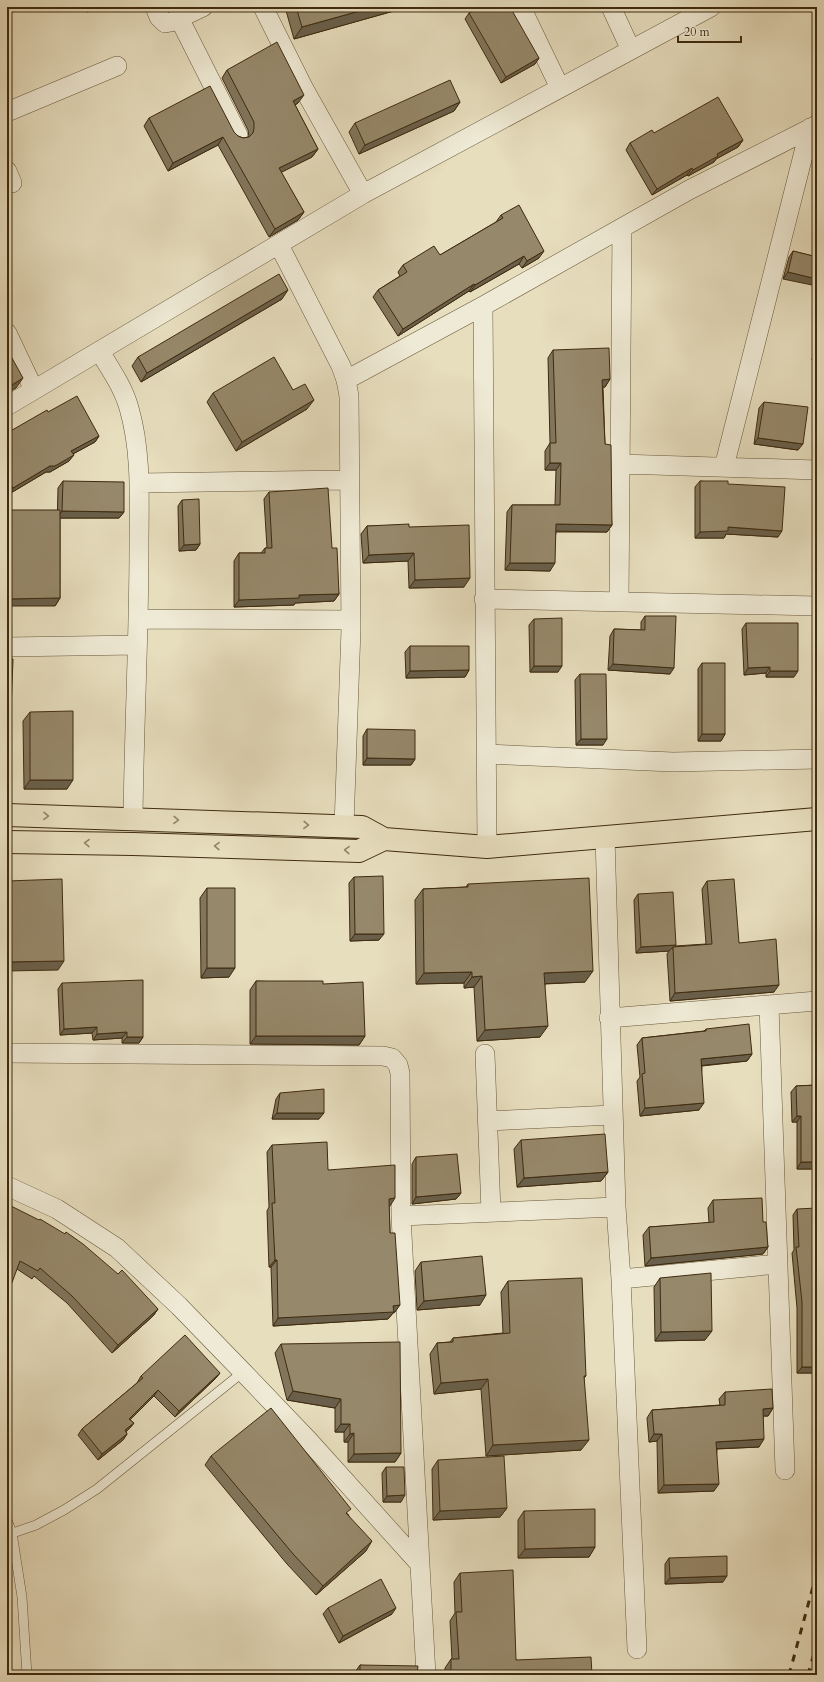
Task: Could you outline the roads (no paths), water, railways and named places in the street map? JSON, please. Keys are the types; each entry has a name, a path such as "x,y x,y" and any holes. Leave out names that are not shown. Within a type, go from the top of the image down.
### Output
{"main road":[{"path":"7,815 362,827 384,840 487,848 817,819"},
{"path":"7,842 133,844 359,851 384,840"}],"street":[{"path":"155,7 159,17 165,22 171,22 203,7"},
{"path":"263,7 304,89 363,194"},
{"path":"521,7 560,88"},
{"path":"611,7 631,50"},
{"path":"7,406 363,194 711,7"},
{"path":"179,18 238,135"},
{"path":"7,112 117,66"},
{"path":"346,380 483,306 689,190 813,126"},
{"path":"724,467 813,126"},
{"path":"620,602 622,228"},
{"path":"279,244 341,366 346,380 349,396 350,620 344,826"},
{"path":"483,306 487,848"},
{"path":"7,333 34,390"},
{"path":"100,352 120,385 129,407 137,442 139,484 138,619 133,819"},
{"path":"620,464 817,470"},
{"path":"139,484 349,480"},
{"path":"484,599 817,606"},
{"path":"138,619 350,620"},
{"path":"7,647 137,644"},
{"path":"486,754 673,762 817,759"},
{"path":"605,837 612,1115 621,1279 637,1649"},
{"path":"609,1018 817,1001"},
{"path":"769,1005 785,1470"},
{"path":"7,1052 383,1056 392,1058 398,1065 400,1072 401,1216 426,1675"},
{"path":"486,1054 491,1212"},
{"path":"487,1121 612,1115"},
{"path":"7,1186 57,1209 117,1248 179,1306 243,1372 309,1441 419,1563"},
{"path":"401,1216 616,1207"},
{"path":"621,1279 778,1264"}],"lane":[{"path":"10,1534 36,1525 64,1510 97,1489 243,1372"},
{"path":"7,1520 22,1597 27,1675"}],"railway":[{"path":"789,1675 817,1572"},
{"path":"808,1675 817,1643"}]}
